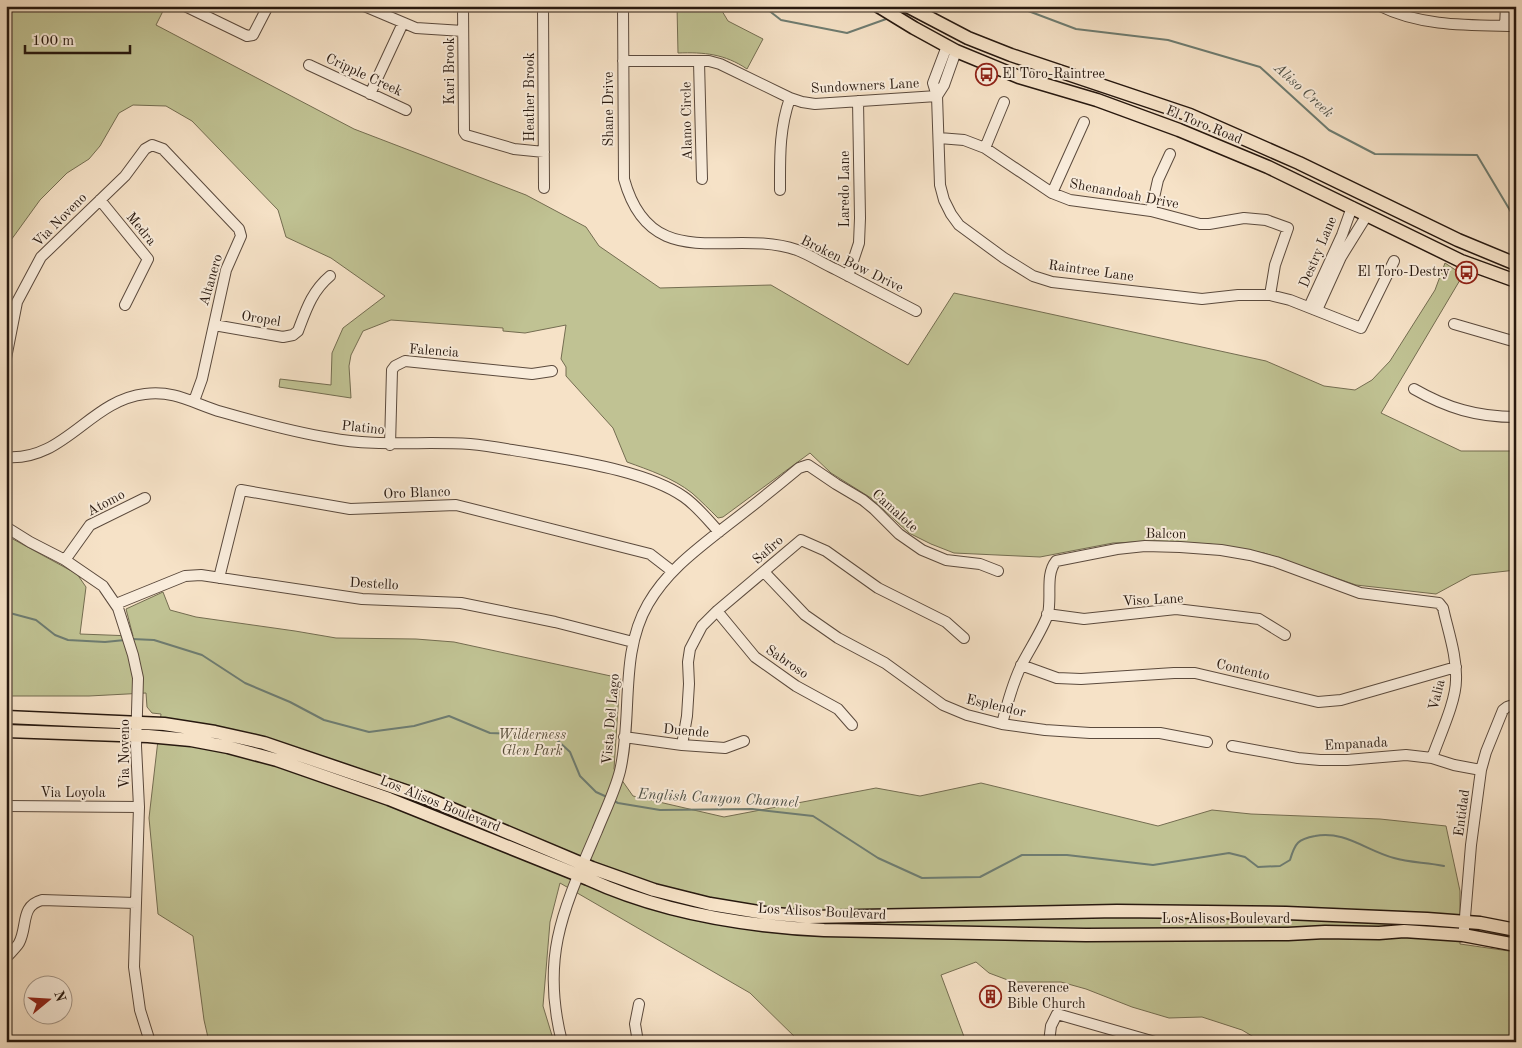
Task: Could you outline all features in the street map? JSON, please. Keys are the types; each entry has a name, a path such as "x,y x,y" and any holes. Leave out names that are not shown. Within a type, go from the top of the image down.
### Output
{"main road":[{"name":"El Toro Road","path":"907,6 968,38 1010,55 1190,115 1290,159 1458,240 1516,264"},
{"name":"El Toro Road","path":"879,7 952,49 1019,77 1097,100 1179,130 1268,167 1461,261 1516,281"},
{"name":"Los Alisos Boulevard","path":"6,717 137,729"},
{"name":"Los Alisos Boulevard","path":"6,731 137,729 164,724 198,728 264,743 426,798 580,869 615,891 670,908 721,920 796,928 1086,935 1378,933 1464,928 1480,923 1516,930"},
{"name":"Los Alisos Boulevard","path":"580,869 710,904 809,917 1116,911 1286,912 1464,928 1516,945"}],"street":[{"path":"185,6 241,34 253,36 268,6"},
{"path":"364,6 416,28 463,31"},
{"name":"Kari Brook","path":"463,6 463,128 466,135 514,149 544,152"},
{"name":"Heather Brook","path":"544,6 544,188"},
{"name":"Shane Drive","path":"623,6 624,173 628,192 637,210"},
{"path":"1380,6 1405,16 1438,23 1510,26 1506,6"},
{"path":"370,94 403,23"},
{"name":"Raintree Lane","path":"952,49 942,74 944,85 937,96 940,185 944,200 959,225 1004,258 1033,276 1052,282 1202,299 1270,295 1313,308 1362,328 1394,261"},
{"name":"Sundowners Lane","path":"623,61 710,61 790,98 815,104 937,96"},
{"name":"Alamo Circle","path":"699,62 702,179"},
{"name":"Cripple Creek","path":"309,65 406,110"},
{"path":"780,190 780,136 783,117 790,98"},
{"name":"Laredo Lane","path":"848,276 859,243 858,101"},
{"path":"986,148 1004,102"},
{"path":"1052,193 1084,122"},
{"name":"Shenandoah Drive","path":"939,138 964,140 986,148 1052,193 1070,200 1151,211 1200,224 1244,218 1266,220 1288,228 1275,265 1270,295"},
{"name":"Via Noveno","path":"6,358 17,302 41,257 125,176 145,149 152,145"},
{"name":"Altanero","path":"152,145 163,149 238,229 241,236 226,270 202,379 194,401"},
{"path":"1151,211 1158,180 1170,154"},
{"name":"Medra","path":"100,200 148,259 125,305"},
{"name":"Destry Lane","path":"1313,308 1343,245 1352,207"},
{"name":"Broken Bow Drive","path":"637,210 648,224 660,233 674,239 697,244 762,243 798,251 916,311"},
{"name":"Destry Lane","path":"1343,245 1367,215"},
{"name":"Oropel","path":"214,325 283,337 293,335 298,331 312,294 330,276"},
{"path":"1454,324 1516,342"},
{"name":"Falencia","path":"390,445 392,370 400,363 406,361 532,374 552,371"},
{"path":"1414,388 1437,402 1469,412 1501,417 1516,417"},
{"name":"Platino","path":"6,457 20,458 37,454 66,439 103,409 130,397 163,393 180,396 219,411 257,422 330,439 390,445 476,445 560,458 635,475 660,484 684,497 719,532"},
{"name":"Vista Del Lago","path":"562,1042 557,1020 553,984 555,950 561,922 580,869 614,790 620,771 633,642 639,622 648,604 672,571 799,468 808,465"},
{"name":"Camalote","path":"808,465 863,500 899,534 922,550 946,560 980,564 998,571"},
{"name":"Oro Blanco","path":"219,578 242,490 350,509 456,505 650,554 672,571"},
{"name":"Atomo","path":"65,560 90,526 145,498"},
{"name":"Via Noveno","path":"6,527 65,560 103,586 116,604 133,655 138,678 139,807 134,968 140,1010 150,1042"},
{"name":"Safiro","path":"682,745 687,716 690,649 702,626 801,540 826,551 884,592 946,622 964,638"},
{"name":"Balcon","path":"1002,724 1009,694 1021,665 1048,614 1050,569 1056,561 1117,549 1145,546 1180,547 1250,555 1276,562 1360,593 1439,603 1443,608"},
{"name":"Esplendor","path":"764,572 805,614 838,638 885,663 943,704 967,715 1002,724 1064,732 1160,733 1207,742"},
{"name":"Destello","path":"116,604 185,576 201,575 362,599 461,602 555,622 633,642"},
{"name":"Valia","path":"1432,758 1456,683 1456,667 1443,608"},
{"name":"Viso Lane","path":"1048,614 1084,619 1176,609 1259,619 1285,635"},
{"name":"Sabroso","path":"717,612 755,657 796,686 838,709 852,725"},
{"name":"Contento","path":"1021,665 1057,678 1195,673 1318,702 1341,700 1456,667"},
{"name":"Entidad","path":"1464,928 1471,845 1481,770 1486,752 1503,710 1514,704"},
{"name":"Duende","path":"624,737 682,745 725,748 744,741"},
{"name":"Empanada","path":"1232,746 1320,760 1347,760 1406,755 1432,758 1454,765 1481,770"},
{"name":"Via Loyola","path":"6,806 139,807"},
{"path":"6,958 20,942 29,908 35,902 42,900 135,903"},
{"path":"638,1042 635,1024 639,1004"},
{"path":"1049,1042 1051,1026 1058,1014 1155,1042"}],"green space":[{"path":"6,6 170,6 165,7 156,25 354,129 526,195 586,227 599,246 660,288 771,285 908,365 954,293 1266,361 1324,386 1355,390 1372,380 1390,361 1435,290 1445,263 1463,275 1381,413 1461,451 1516,451 1516,570 1471,575 1436,594 1356,585 1264,553 1210,544 1157,541 1113,543 1040,557 954,553 909,533 871,498 831,473 810,453 723,517 718,518 695,496 677,483 627,462 613,428 566,376 566,367 561,359 566,325 525,333 503,331 503,328 391,320 363,331 351,355 349,366 351,398 279,387 280,379 331,385 332,353 343,328 385,296 331,258 286,237 278,210 192,121 166,106 133,105 119,113 100,146 89,159 67,173 40,200 6,247"},
{"path":"677,6 719,6 728,21 763,39 747,69 731,60 714,55 678,53"},
{"name":"Wilderness Glen Park","path":"6,533 11,538 77,574 86,587 80,634 133,636 126,609 163,592 170,610 196,617 336,638 416,639 454,642 620,678 614,769 633,796 724,817 876,788 920,796 981,783 1158,826 1212,810 1251,814 1380,819 1446,826 1460,891 1460,944 1516,952 1516,1042 1269,1042 1257,1039 1242,1030 1202,1017 1169,1018 1061,982 1013,982 989,973 976,962 941,975 966,1042 800,1042 750,993 560,883 550,922 543,1006 554,1042 209,1042 204,1020 193,936 158,914 149,818 161,714 152,713 147,707 146,693 89,696 6,696"}],"waterway":[{"name":"Aliso Creek","path":"763,6 781,20 847,33 889,18"},
{"name":"Aliso Creek","path":"1015,6 1076,29 1168,40 1260,67 1329,130 1375,154 1477,155 1511,212 1516,214"},
{"name":"English Canyon Channel","path":"6,612 36,620 55,635 68,640 105,642 125,640"},
{"name":"English Canyon Channel","path":"132,639 154,640 202,655 245,683 290,702 324,720 369,732 414,726 449,716 490,733 542,735 556,739 570,752 580,776 596,792 607,797"},
{"name":"English Canyon Channel","path":"614,801 660,810 752,809 813,816 878,858 922,878 980,877 1022,855 1067,855 1153,865 1229,853 1245,857 1258,867 1280,866 1290,860 1301,840 1326,835 1346,838 1400,860 1444,866"}],"place":[{"name":"El Toro-Raintree","path":"986,74"},
{"name":"El Toro-Destry","path":"1466,272"},
{"name":"Reverence Bible Church","path":"991,996"}]}
